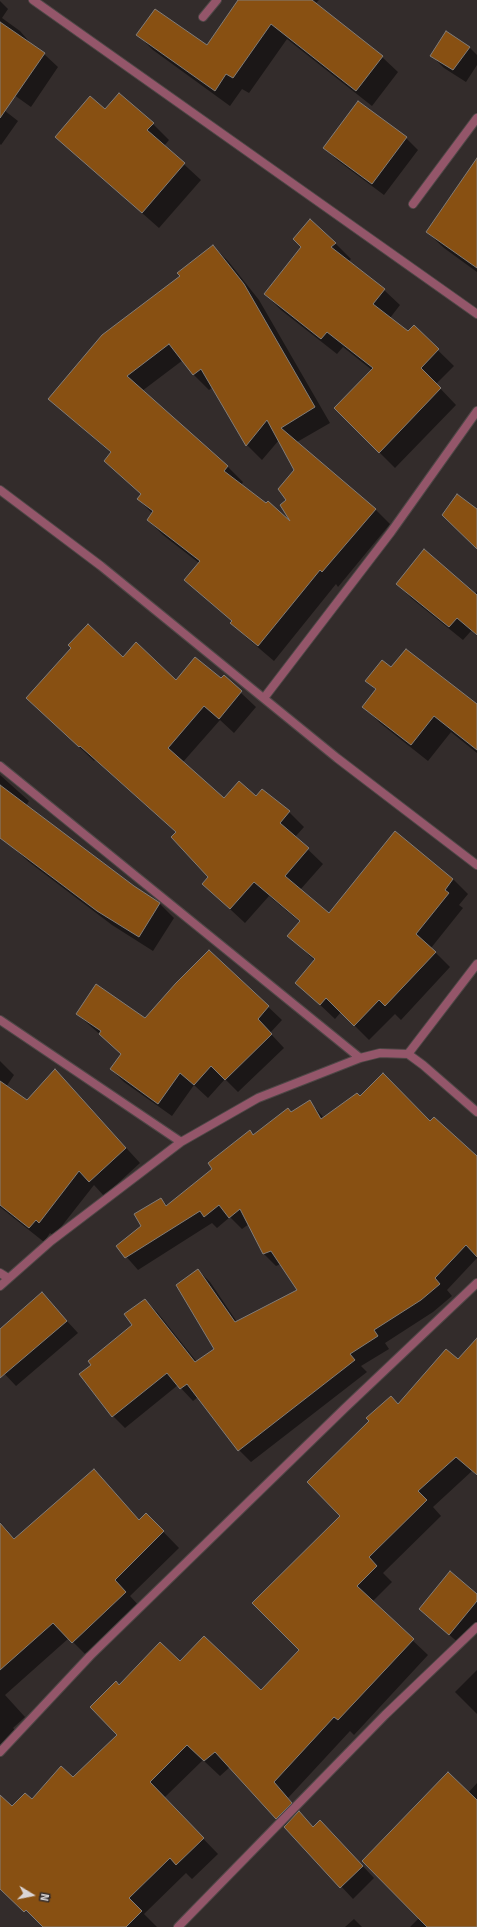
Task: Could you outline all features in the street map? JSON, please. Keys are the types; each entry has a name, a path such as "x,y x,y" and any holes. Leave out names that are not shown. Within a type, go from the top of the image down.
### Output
{"street":[{"path":"33,0 477,314"},
{"path":"203,17 217,0"},
{"path":"413,204 477,118"},
{"path":"264,698 391,532 477,411"},
{"path":"0,490 101,566 337,758 477,866"},
{"path":"0,766 360,1058"},
{"path":"408,1054 477,964"},
{"path":"0,1020 181,1142"},
{"path":"0,1286 51,1241 181,1142 258,1098 360,1058 380,1052 408,1054 423,1065 477,1112"},
{"path":"0,1273 8,1278"},
{"path":"0,1752 90,1656 345,1408 477,1283"},
{"path":"178,1927 385,1715 477,1627"}],"building":[{"path":"238,0 312,0 383,56 356,91 271,24 233,78 226,74 215,91 136,35 155,9 207,45"},
{"path":"0,22 45,53 0,118"},
{"path":"446,31 470,47 453,70 430,56"},
{"path":"119,93 154,123 147,130 185,163 142,213 55,137 90,96 105,109"},
{"path":"358,101 407,137 372,184 323,148"},
{"path":"477,158 477,268 426,232"},
{"path":"310,219 336,243 331,247 385,289 373,304 408,331 414,325 439,349 421,368 441,388 379,453 334,408 373,368 327,332 321,339 264,294 301,247 293,239"},
{"path":"213,245 244,284 315,407 281,428 376,509 322,572 320,570 258,646 230,623 232,621 184,580 200,561 147,520 153,511 137,499 141,494 104,461 111,452 48,399 102,335 180,276 177,273","holes":["169,344 193,375 201,369 246,446 267,420 294,470 278,489 286,500 280,505 290,521 268,501 266,503 224,471 228,466 127,376"]},
{"path":"457,494 477,509 477,549 442,515"},
{"path":"424,549 477,595 477,635 457,618 449,627 396,584"},
{"path":"88,624 123,657 136,642 176,680 195,657 221,678 224,675 242,691 219,719 204,706 168,748 224,798 239,781 256,796 262,789 290,811 280,823 309,848 285,876 329,913 395,831 453,879 445,890 449,893 416,934 436,952 385,1006 379,1000 354,1026 326,998 320,1005 295,983 315,959 287,936 300,921 254,882 230,909 202,884 208,877 171,837 176,832 80,746 79,747 26,698 71,648 68,645"},
{"path":"406,649 477,704 477,750 434,716 411,745 362,707 376,689 365,681 382,660 391,667"},
{"path":"0,785 134,886 160,903 139,937 97,911 0,838"},
{"path":"209,950 269,1006 258,1019 272,1034 225,1080 211,1066 194,1085 180,1073 158,1104 110,1069 121,1054 99,1034 101,1031 76,1014 96,984 145,1018 176,983"},
{"path":"55,1069 126,1148 89,1182 79,1171 39,1223 36,1220 29,1228 0,1205 0,1081 27,1100"},
{"path":"383,1073 430,1121 434,1117 477,1156 477,1257 466,1245 435,1278 440,1284 421,1300 374,1330 378,1336 350,1354 355,1360 238,1451 187,1384 180,1389 167,1373 112,1417 79,1374 91,1365 88,1361 132,1325 124,1314 145,1299 195,1362 214,1349 176,1285 198,1269 235,1322 297,1290 271,1251 263,1254 240,1209 229,1218 219,1205 204,1217 200,1211 125,1258 116,1246 141,1226 134,1214 161,1198 166,1206 212,1169 208,1163 250,1130 253,1135 288,1108 291,1112 310,1100 321,1119 357,1093 360,1096"},
{"path":"42,1292 67,1321 0,1378 0,1329"},
{"path":"477,1338 477,1475 456,1457 418,1491 427,1500 369,1557 377,1566 357,1586 414,1639 338,1720 334,1717 274,1782 292,1803 276,1819 215,1752 204,1761 187,1745 150,1782 204,1838 176,1865 170,1858 129,1898 142,1911 126,1927 43,1927 26,1910 24,1912 0,1889 0,1795 12,1806 25,1793 32,1799 61,1766 73,1777 117,1735 90,1707 116,1681 119,1685 160,1642 180,1661 204,1636 261,1690 299,1650 252,1603 340,1516 307,1482 369,1421 366,1418 391,1396 398,1404 446,1349 458,1359"},
{"path":"94,1469 139,1520 146,1513 164,1531 115,1580 126,1592 72,1643 53,1623 0,1670 0,1523 14,1539"},
{"path":"450,1571 477,1594 477,1601 449,1635 419,1609"},
{"path":"448,1772 477,1800 477,1927 427,1927 362,1861"},
{"path":"299,1811 313,1827 320,1820 363,1866 340,1888 284,1827"}]}
